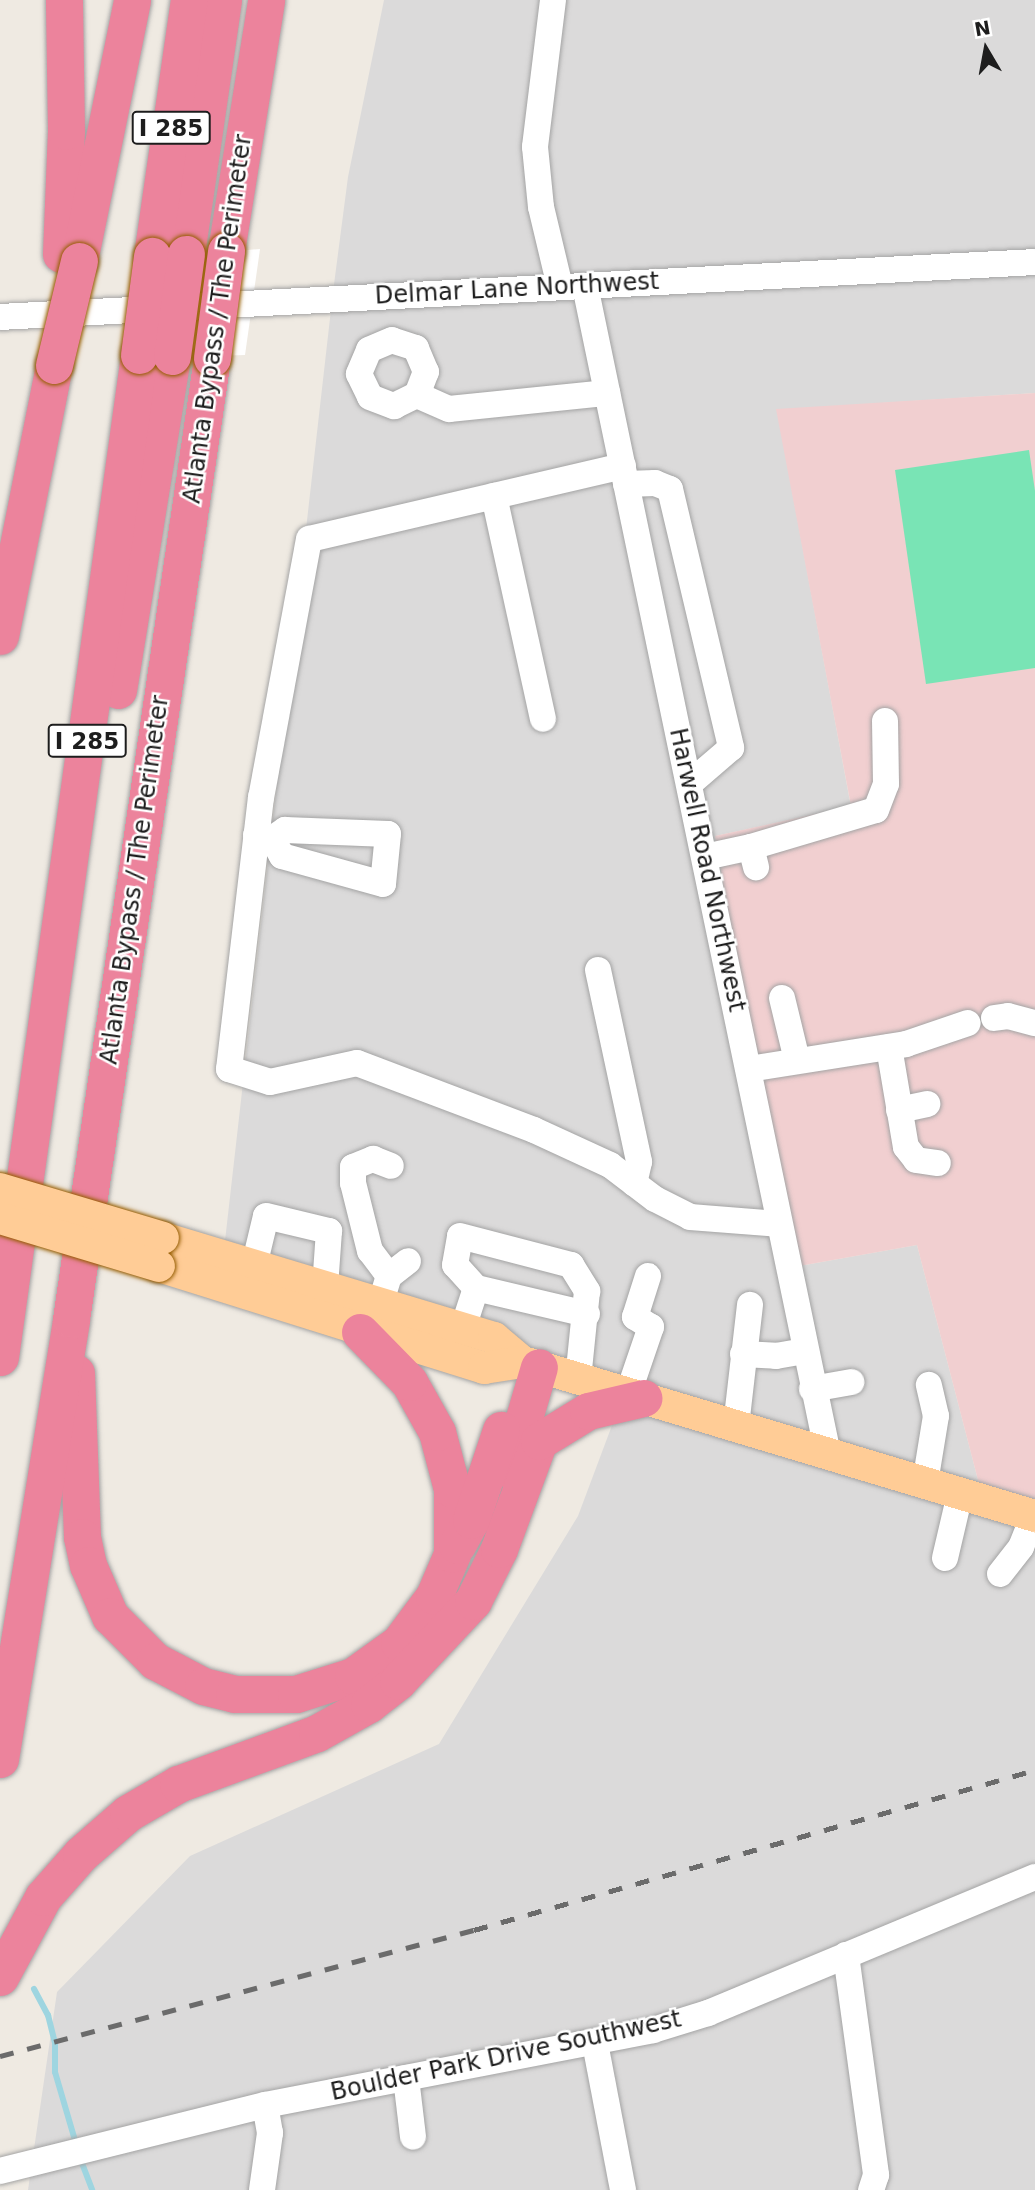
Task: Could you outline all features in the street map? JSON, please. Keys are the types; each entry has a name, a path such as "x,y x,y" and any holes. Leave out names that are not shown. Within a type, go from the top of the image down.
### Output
{"highway":[{"path":"64,0 70,261"},
{"path":"0,636 54,365 70,261 132,0"},
{"name":"I 285","path":"0,1357 156,356 169,255 190,0"},
{"path":"169,255 223,0"},
{"name":"Atlanta Bypass / The Perimeter","path":"0,1759 71,1319 226,251 266,0"},
{"path":"385,1293 409,1382 437,1432 452,1489 452,1554"},
{"path":"71,1319 80,1413 80,1509 88,1565 110,1616 155,1661 203,1686 234,1694 296,1694 326,1688 354,1676 399,1643 434,1596 452,1554 471,1520 531,1364"},
{"path":"425,1650 477,1560 531,1364"},
{"path":"0,1977 51,1886 128,1813 178,1784 345,1719 398,1681 425,1650 453,1627 474,1601 499,1549 538,1441 588,1411 636,1396"}],"main road":[{"path":"0,1189 161,1252 254,1266 325,1287 385,1293 484,1368 531,1364"},
{"path":"0,1218 161,1252 385,1293 463,1328 494,1338 531,1364 1034,1515"}],"street":[{"name":"Harwell Road Northwest","path":"553,0 535,147 541,207 572,286 607,393 749,1069 812,1389 828,1454"},
{"name":"Delmar Lane Northwest","path":"0,317 1035,262"},
{"path":"417,396 449,409 607,393"},
{"path":"689,784 731,748 670,489 625,475 494,496 309,539 229,1069 270,1082 358,1063 534,1130 610,1165 690,1217 778,1224"},
{"path":"494,496 543,719"},
{"path":"705,857 754,857 876,810 886,784 885,721"},
{"path":"598,970 639,1162 634,1183"},
{"path":"782,998 797,1059"},
{"path":"995,1018 1009,1016 1035,1023"},
{"path":"749,1069 797,1059 889,1047 968,1023"},
{"path":"889,1047 906,1147 915,1160 938,1163"},
{"path":"899,1110 927,1104"},
{"path":"385,1293 370,1251 353,1183 353,1167 373,1159 391,1166"},
{"path":"254,1266 267,1216 329,1231 325,1287"},
{"path":"578,1379 587,1314 587,1291 571,1265 460,1236 455,1265 477,1287 587,1314"},
{"path":"636,1396 651,1327 635,1317 648,1276"},
{"path":"463,1328 477,1287"},
{"path":"736,1426 750,1305"},
{"path":"744,1354 776,1356 805,1351"},
{"path":"812,1389 850,1382"},
{"path":"925,1483 936,1416 929,1385"},
{"path":"945,1558 960,1493"},
{"path":"1000,1574 1021,1547 1034,1515"},
{"name":"Boulder Park Drive Southwest","path":"0,2171 265,2105 595,2043 708,2013 1035,1877"},
{"path":"846,1955 876,2175 871,2190"},
{"path":"595,2043 623,2190"},
{"path":"406,2078 413,2137"},
{"path":"262,2190 270,2133 265,2105"}],"shaded area":[{"path":"384,0 1035,0 1035,393 777,410 851,807 715,836 788,1268 917,1245 985,1507 1035,1522 1035,2190 28,2190 57,1992 190,1856 439,1744 578,1516 623,1396 221,1276 333,292 348,177"},
{"path":"1035,393 1035,1522 985,1507 917,1245 788,1268 715,836 851,806 776,409"}],"green space":[{"path":"1029,450 1035,491 1035,668 926,684 895,470"}],"pier":[{"path":"260,249 245,355 183,357 197,254"}],"waterway":[{"path":"34,1989 48,2015 55,2043 55,2072 76,2144"},
{"path":"80,2158 92,2190"}],"railway":[{"path":"0,2056 474,1930 1035,1770"}]}
